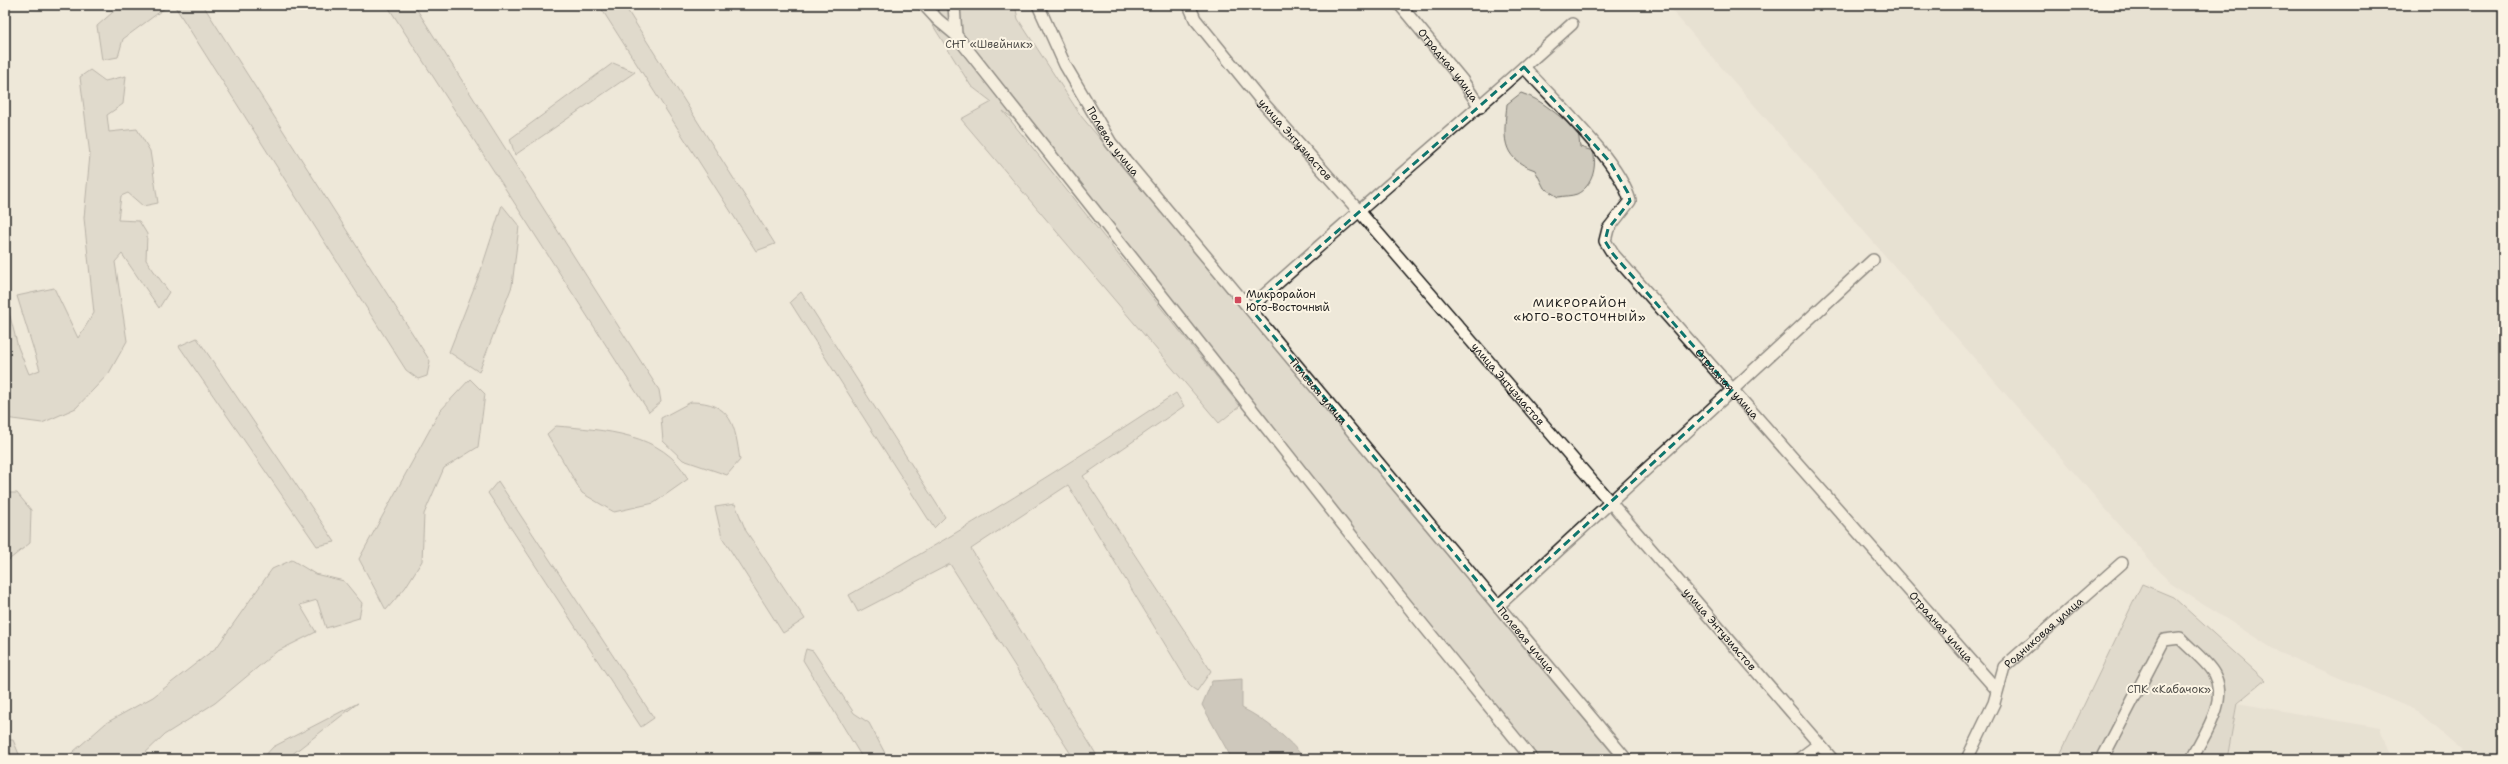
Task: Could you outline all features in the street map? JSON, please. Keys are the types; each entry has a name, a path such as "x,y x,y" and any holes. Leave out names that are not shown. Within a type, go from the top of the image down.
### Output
{"street":[{"path":"924,5 938,20 956,35 1397,593 1532,759"},
{"path":"954,5 956,35"},
{"name":"Полевая улица","path":"1038,5 1064,65 1111,143 1626,759"},
{"name":"улица Энтузиастов","path":"1189,5 1195,19 1264,104 1358,210 1832,759"},
{"name":"Отрадная улица","path":"1400,5 1462,80 1480,107"},
{"path":"1250,308 1358,210 1480,107 1572,24"},
{"name":"Отрадная улица","path":"1524,67 1610,162 1628,193 1630,200 1608,229 1605,240 1613,254 1997,690"},
{"path":"1498,606 1610,501 1873,260"},
{"name":"Родниковая улица","path":"1967,759 1994,702 2004,667 2122,563"},
{"path":"2102,759 2164,640 2180,638 2214,674 2220,696 2214,715 2192,759"},
{"path":"1799,759 1819,744"}],"highlighted area":[{"path":"1524,67 1610,162 1628,193 1630,201 1608,229 1605,241 1613,254 1732,390 1498,606 1250,308"}],"shaded area":[{"path":"1667,5 2503,5 2503,759 2471,759 2415,710 2278,652 2170,583"},
{"path":"1242,679 1242,708 1260,718 1276,730 1305,759 1232,759 1202,705 1212,681"},
{"path":"2237,703 2380,728 2391,759 2227,759"}],"green space":[{"path":"121,5 169,5 123,39 118,57 102,60 97,26"},
{"path":"174,5 203,5 430,361 427,376 418,379 406,370"},
{"path":"387,5 414,5 659,390 661,402 649,412"},
{"path":"599,5 624,5 775,244 756,251"},
{"name":"СНТ «Швейник»","path":"920,5 1015,5 1018,19 1081,116 1617,759 1532,759 1032,133 1003,111 1240,406 1219,423 961,119 992,102 971,86"},
{"path":"613,63 635,72 515,155 510,139"},
{"path":"90,70 105,81 126,76 123,104 107,115 109,132 137,129 150,151 158,203 143,206 128,193 121,196 118,220 139,221 147,234 146,260 169,292 159,308 122,254 115,262 127,341 109,373 76,408 42,423 5,418 5,297 18,347 29,374 40,370 17,296 54,288 78,338 94,313 84,218 90,155 80,77"},
{"path":"1521,93 1544,104 1578,130 1580,147 1593,151 1594,169 1590,181 1587,186 1577,194 1558,197 1544,188 1535,170 1523,165 1515,159 1510,152 1506,144 1505,135 1507,104"},
{"path":"502,205 519,226 512,286 479,372 449,352 481,270"},
{"path":"801,292 945,517 934,528 790,302"},
{"path":"197,338 335,542 317,546 179,346"},
{"path":"470,379 485,394 478,447 444,468 424,514 422,561 405,588 386,610 359,559 440,411"},
{"path":"1176,393 1184,406 1083,476 1211,671 1197,691 1191,687 1068,485 971,549 1099,759 1074,759 950,564 858,612 849,595 1014,497 1096,446"},
{"path":"691,402 705,403 715,406 723,411 729,418 736,437 740,460 727,475 683,460 663,441 661,418"},
{"path":"556,426 612,432 630,436 648,443 664,451 677,463 688,479 654,503 614,512 582,493 547,434"},
{"path":"498,481 654,718 641,727 488,493"},
{"path":"6,493 17,493 31,510 30,543 5,563"},
{"path":"735,504 746,531 805,619 783,633 722,537 715,507"},
{"path":"292,560 315,574 344,581 362,603 359,618 326,628 317,600 300,605 316,632 276,652 215,703 164,735 139,759 65,759 106,723 153,697 217,647 272,569"},
{"name":"СПК «Кабачок»","path":"2142,584 2173,597 2265,680 2237,703 2227,759 2058,759"},
{"path":"806,649 813,651 854,713 869,723 888,759 863,759 803,660"},
{"path":"358,703 286,759 262,759 273,747"},
{"path":"5,740 13,740 21,759 5,759"}],"place":[{"name":"Микрорайон Юго-Восточный","path":"1238,300"}],"district":[{"name":"МИКРОРАЙОН «ЮГО-ВОСТОЧНЫЙ»","path":"1580,310"}]}
